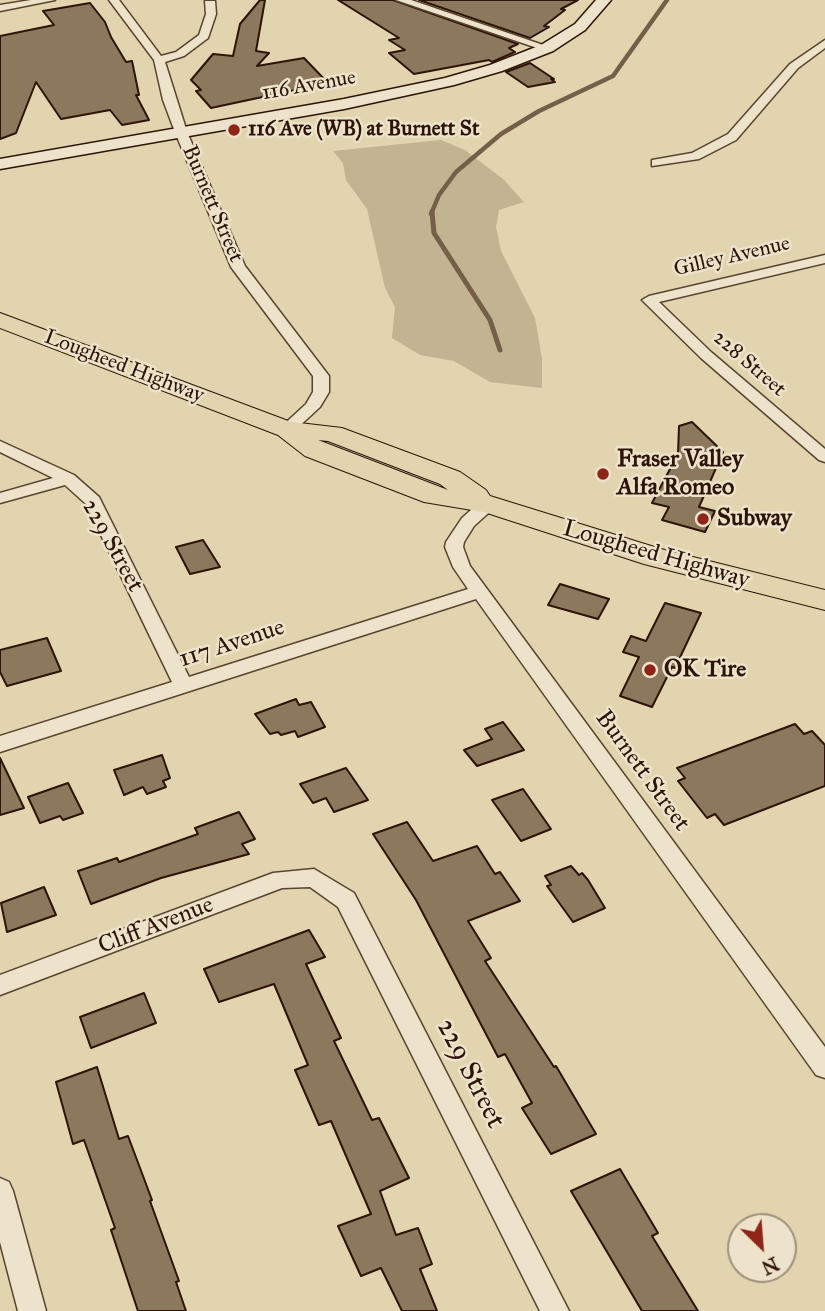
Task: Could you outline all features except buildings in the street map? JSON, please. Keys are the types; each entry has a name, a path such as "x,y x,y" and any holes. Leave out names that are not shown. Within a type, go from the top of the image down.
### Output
{"main road":[{"name":"Lougheed Highway","path":"0,320 287,429 314,450 434,496 488,504 654,557 825,600"}],"street":[{"path":"0,8 50,0"},
{"name":"Burnett Street","path":"114,0 159,60 169,100 181,132 238,267 321,376 321,392 312,407 287,429"},
{"path":"401,0 547,48"},
{"name":"116 Avenue","path":"0,164 428,87 496,68 547,48 580,27 604,0"},
{"path":"159,60 180,54 204,36 211,14 210,1"},
{"path":"656,163 695,156 732,137 750,120 794,66 825,43"},
{"path":"807,56 821,61"},
{"name":"Gilley Avenue","path":"649,300 825,259"},
{"name":"228 Street","path":"649,300 706,355 825,457"},
{"name":"229 Street","path":"0,446 68,479 93,502 183,685"},
{"path":"0,498 68,479"},
{"name":"Burnett Street","path":"488,504 468,522 455,542 454,547 462,566 478,592 825,1067"},
{"name":"117 Avenue","path":"0,744 478,592"},
{"name":"229 Street","path":"314,878 346,900 555,1311"},
{"name":"Cliff Avenue","path":"0,985 281,879 314,878"},
{"path":"0,1191 32,1311"}],"shaded area":[{"path":"441,140 465,150 503,179 524,202 499,210 496,227 501,251 535,318 542,359 542,388 490,382 454,361 420,355 392,338 395,307 385,288 367,209 346,180 343,163 333,151"}],"waterway":[{"path":"431,214 439,195 456,172 501,134 539,111 613,76 667,0"},
{"path":"432,212 434,233 490,320 500,350"}],"place":[{"name":"116 Ave (WB) at Burnett St","path":"234,130"},
{"name":"Fraser Valley Alfa Romeo","path":"603,474"},
{"name":"Subway","path":"703,519"},
{"name":"OK Tire","path":"650,670"}]}
